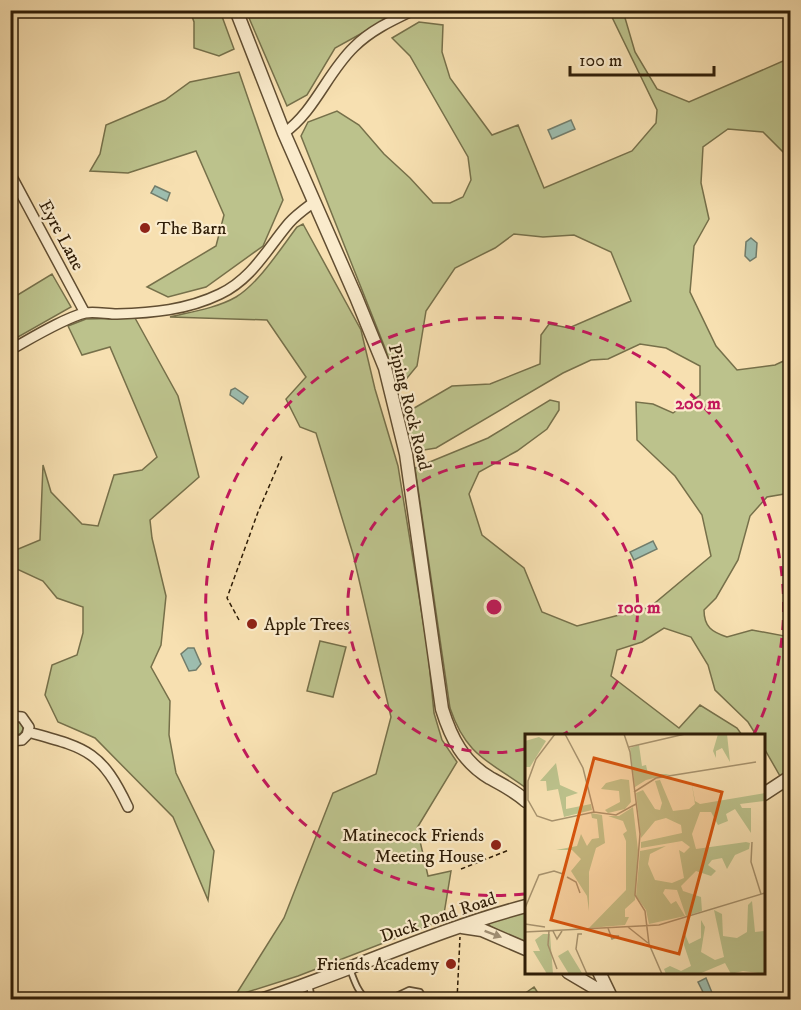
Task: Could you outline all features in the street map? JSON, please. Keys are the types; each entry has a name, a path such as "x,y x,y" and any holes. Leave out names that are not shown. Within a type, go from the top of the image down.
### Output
{"street":[{"name":"Piping Rock Road","path":"236,10 284,133 356,297 388,379 406,454 442,710 450,736 468,760 489,777 510,787 525,800"},
{"path":"284,133 297,124 354,47 374,31 414,10"},
{"name":"Eyre Lane","path":"10,173 85,313"},
{"path":"10,350 34,336 85,313 164,311 220,295 253,270 290,221 314,202"},
{"path":"10,716 17,715 25,719 28,732 22,740 10,741"},
{"path":"28,732 75,745 87,751 110,772 128,807"},
{"path":"765,793 790,777"},
{"name":"Duck Pond Road","path":"261,999 309,984 458,927 525,906"},
{"path":"458,927 482,930 525,949"},
{"path":"571,974 613,999"},
{"path":"600,974 613,999"}],"lane":[{"path":"350,969 358,988 368,999"},
{"path":"309,984 312,999"},
{"path":"387,999 401,991 409,990 420,992 425,999"}],"path":[{"path":"239,620 227,598 258,512 283,454"},
{"path":"461,869 509,850"},
{"path":"457,999 460,945 458,927"}],"green space":[{"path":"190,11 220,11 234,49 219,56 194,48 194,22"},
{"path":"246,11 402,11 335,48 307,95 287,106"},
{"path":"609,11 623,11 635,52 657,89 689,102 790,58 790,167 786,155 763,132 728,129 703,147 701,183 709,219 694,246 690,292 716,346 737,370 775,365 790,358 790,493 767,497 750,516 738,560 716,598 704,610 707,625 727,637 752,630 790,637 790,770 780,776 765,750 765,734 755,734 748,722 715,690 708,665 691,637 664,628 642,642 617,650 611,676 679,728 700,705 737,728 741,734 525,734 525,787 480,756 471,747 456,724 450,708 415,468 488,438 550,400 559,402 559,410 547,429 517,451 479,472 469,494 482,535 524,568 542,612 577,626 650,607 711,556 702,515 675,476 637,440 636,402 653,404 673,413 700,395 700,366 666,348 640,344 608,359 591,360 563,373 436,448 412,452 404,414 452,386 490,384 540,364 541,335 549,324 569,328 631,301 611,252 574,235 543,237 514,234 495,248 455,268 426,311 417,366 398,389 385,348 301,136 308,122 337,111 359,125 384,154 433,203 450,203 463,197 471,180 468,157 410,56 392,38 419,22 443,25 442,52 450,78 492,135 518,125 544,188 632,151 656,123 657,110"},
{"path":"239,72 283,200 263,246 206,287 168,297 147,287 216,246 224,215 196,151 128,173 90,171 100,154 106,125 165,100 190,82"},
{"path":"303,224 361,330 375,389 398,466 428,652 434,713 442,740 457,762 417,828 428,876 451,871 443,920 298,976 235,996 284,918 333,793 376,774 391,717 353,554 316,433 300,427 286,399 306,377 267,320 170,317 212,307 229,301 245,291 277,255 297,227"},
{"path":"52,274 71,307 11,341 11,299"},
{"path":"135,318 178,396 199,477 150,520 166,596 161,645 151,667 170,701 169,735 176,773 214,851 208,900 173,817 95,738 58,722 45,695 52,665 77,655 83,633 83,607 57,598 43,581 17,569 11,570 11,552 40,540 43,465 51,492 82,524 98,526 114,475 142,470 157,457 110,347 82,355 68,326 86,319"},
{"path":"320,641 346,647 333,697 307,691"},
{"path":"16,721 21,723 23,728 21,733 16,735 11,733 9,728 11,723"},
{"path":"525,910 525,944 490,926 493,920"},
{"path":"534,987 542,999 517,999"}],"shaded area":[{"path":"571,120 575,129 552,139 548,130"},
{"path":"155,186 170,193 167,201 151,193"},
{"path":"751,238 757,243 756,257 750,261 745,256 746,242"},
{"path":"235,388 248,397 243,404 230,395 231,390"},
{"path":"653,541 657,549 634,560 630,552"},
{"path":"188,648 194,648 201,664 196,670 189,671 181,654"},
{"path":"706,978 713,995 706,998 698,982"}],"place":[{"name":"The Barn","path":"145,228"},
{"name":"Apple Trees","path":"252,624"},
{"name":"Matinecock Friends Meeting House","path":"496,845"},
{"name":"Friends Academy","path":"451,964"}]}
